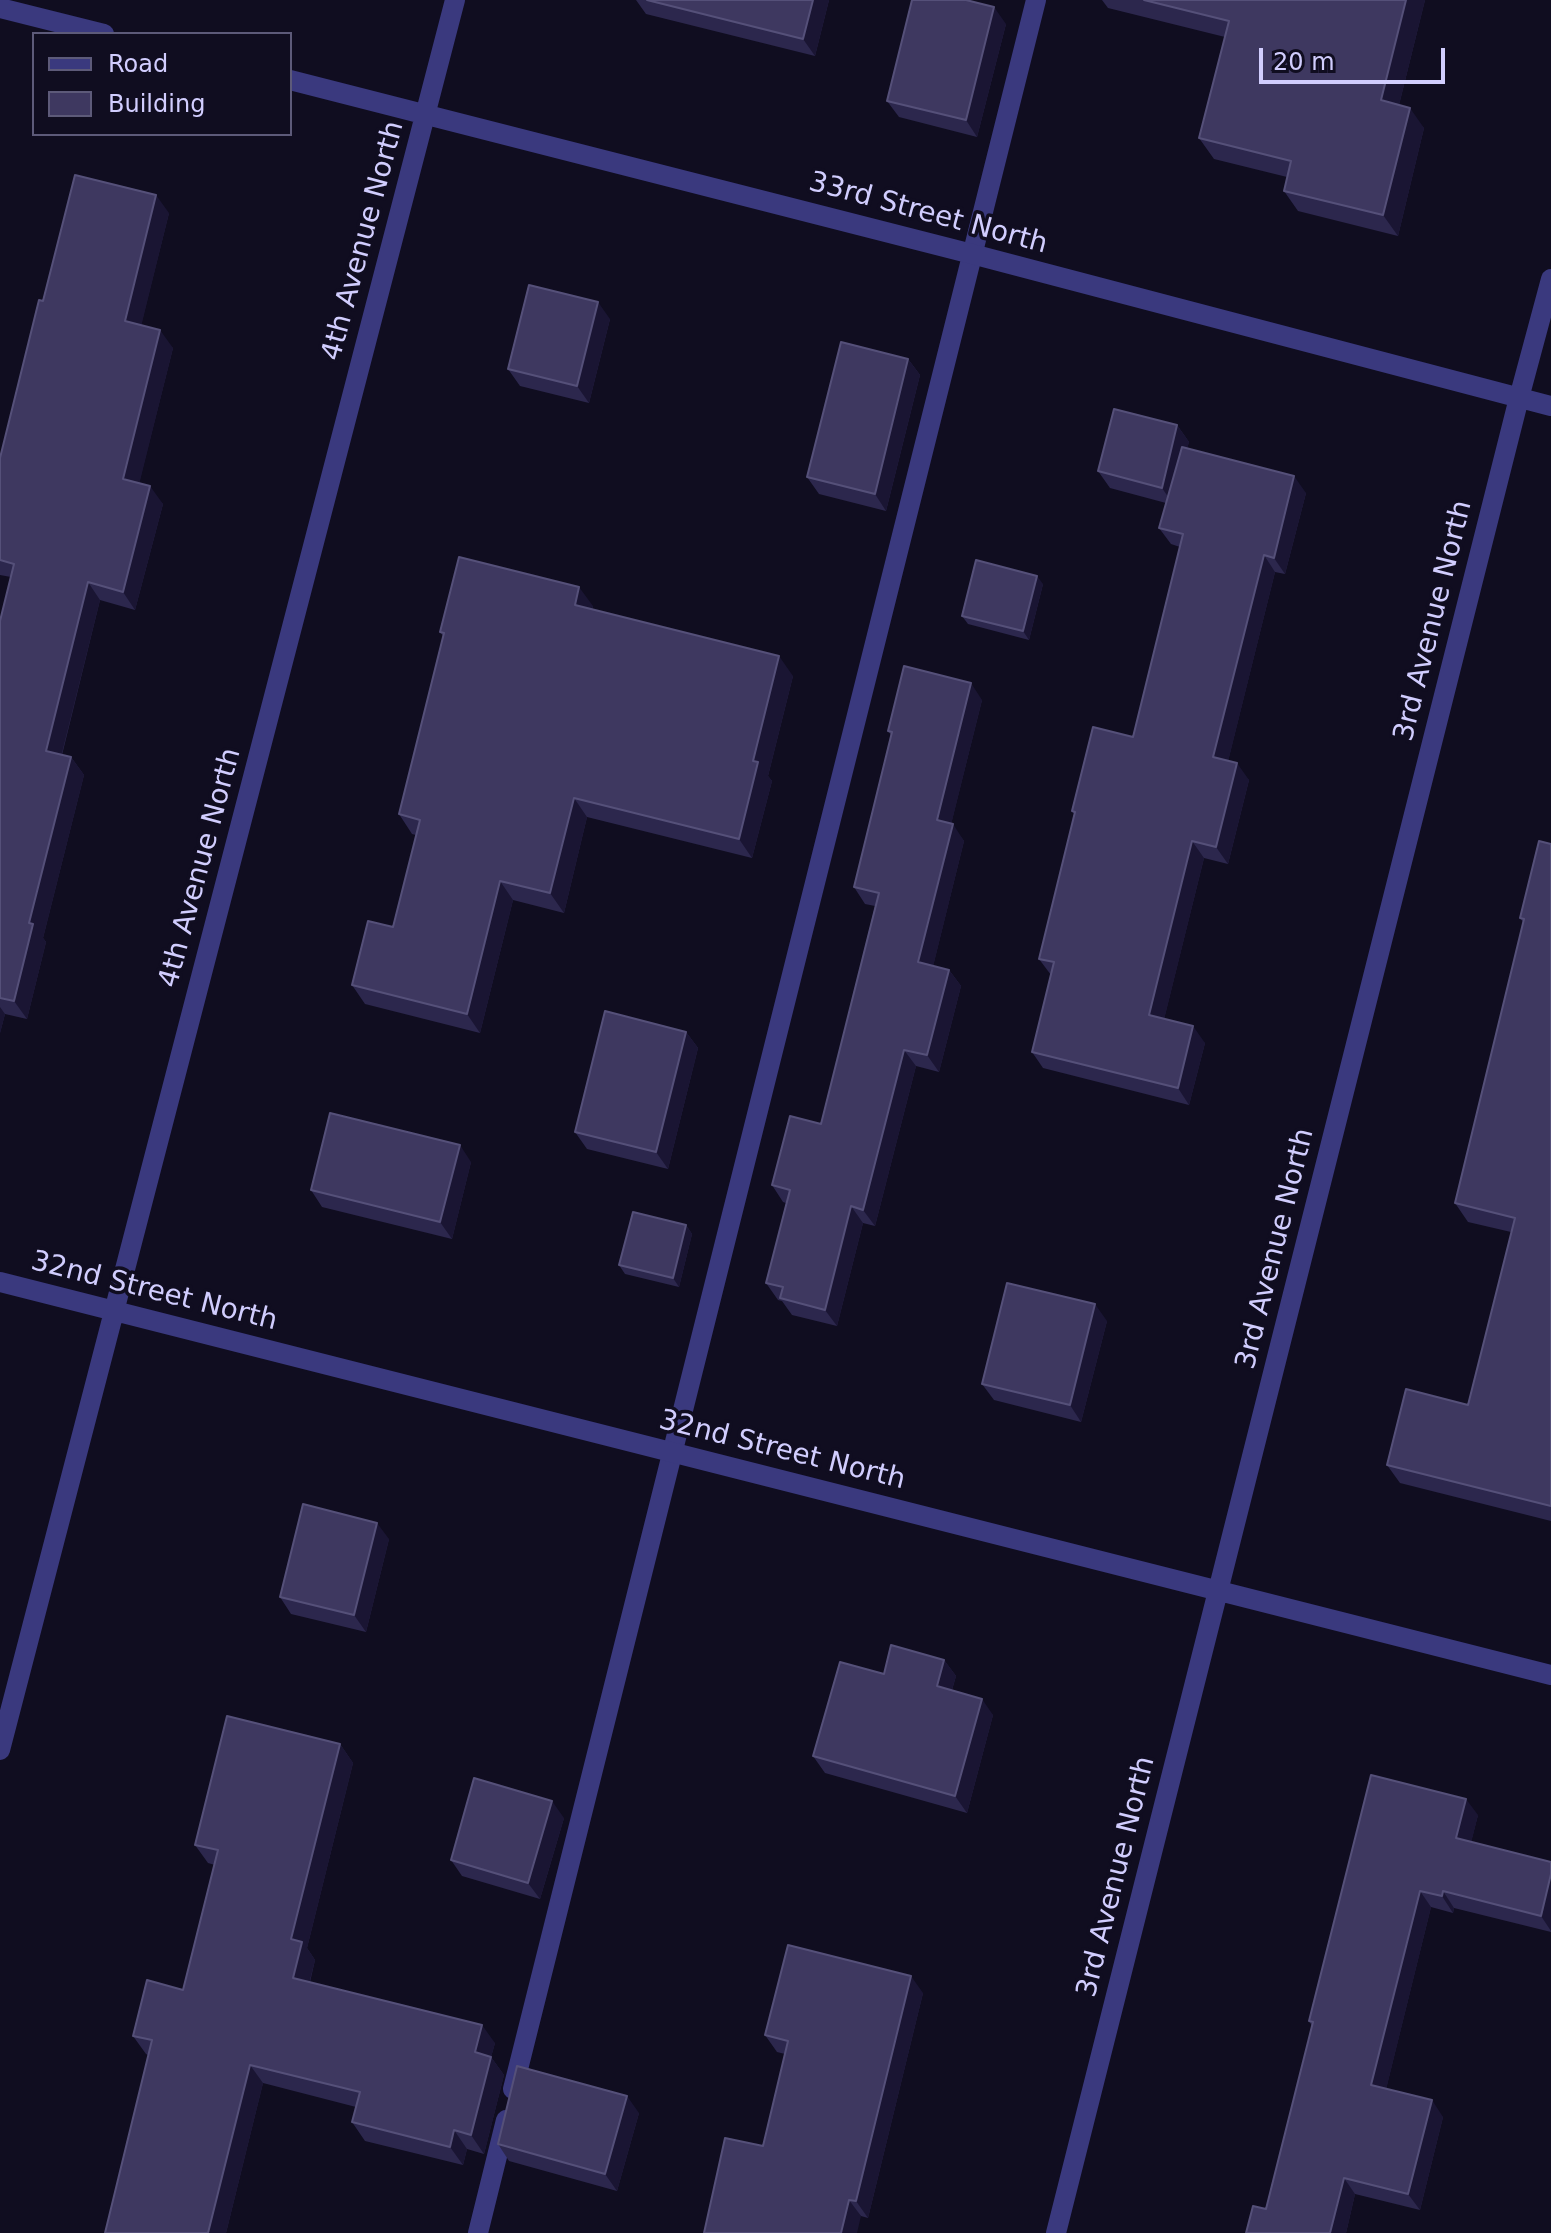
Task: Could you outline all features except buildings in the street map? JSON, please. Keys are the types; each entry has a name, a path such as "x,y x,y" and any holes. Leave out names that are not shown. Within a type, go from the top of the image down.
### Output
{"street":[{"name":"4th Avenue North","path":"0,1750 455,0"},
{"path":"478,2233 1036,0"},
{"path":"0,8 96,32"},
{"name":"33rd Street North","path":"292,80 1551,406"},
{"name":"3rd Avenue North","path":"1056,2233 1551,279"},
{"name":"32nd Street North","path":"0,1282 1551,1675"}]}
